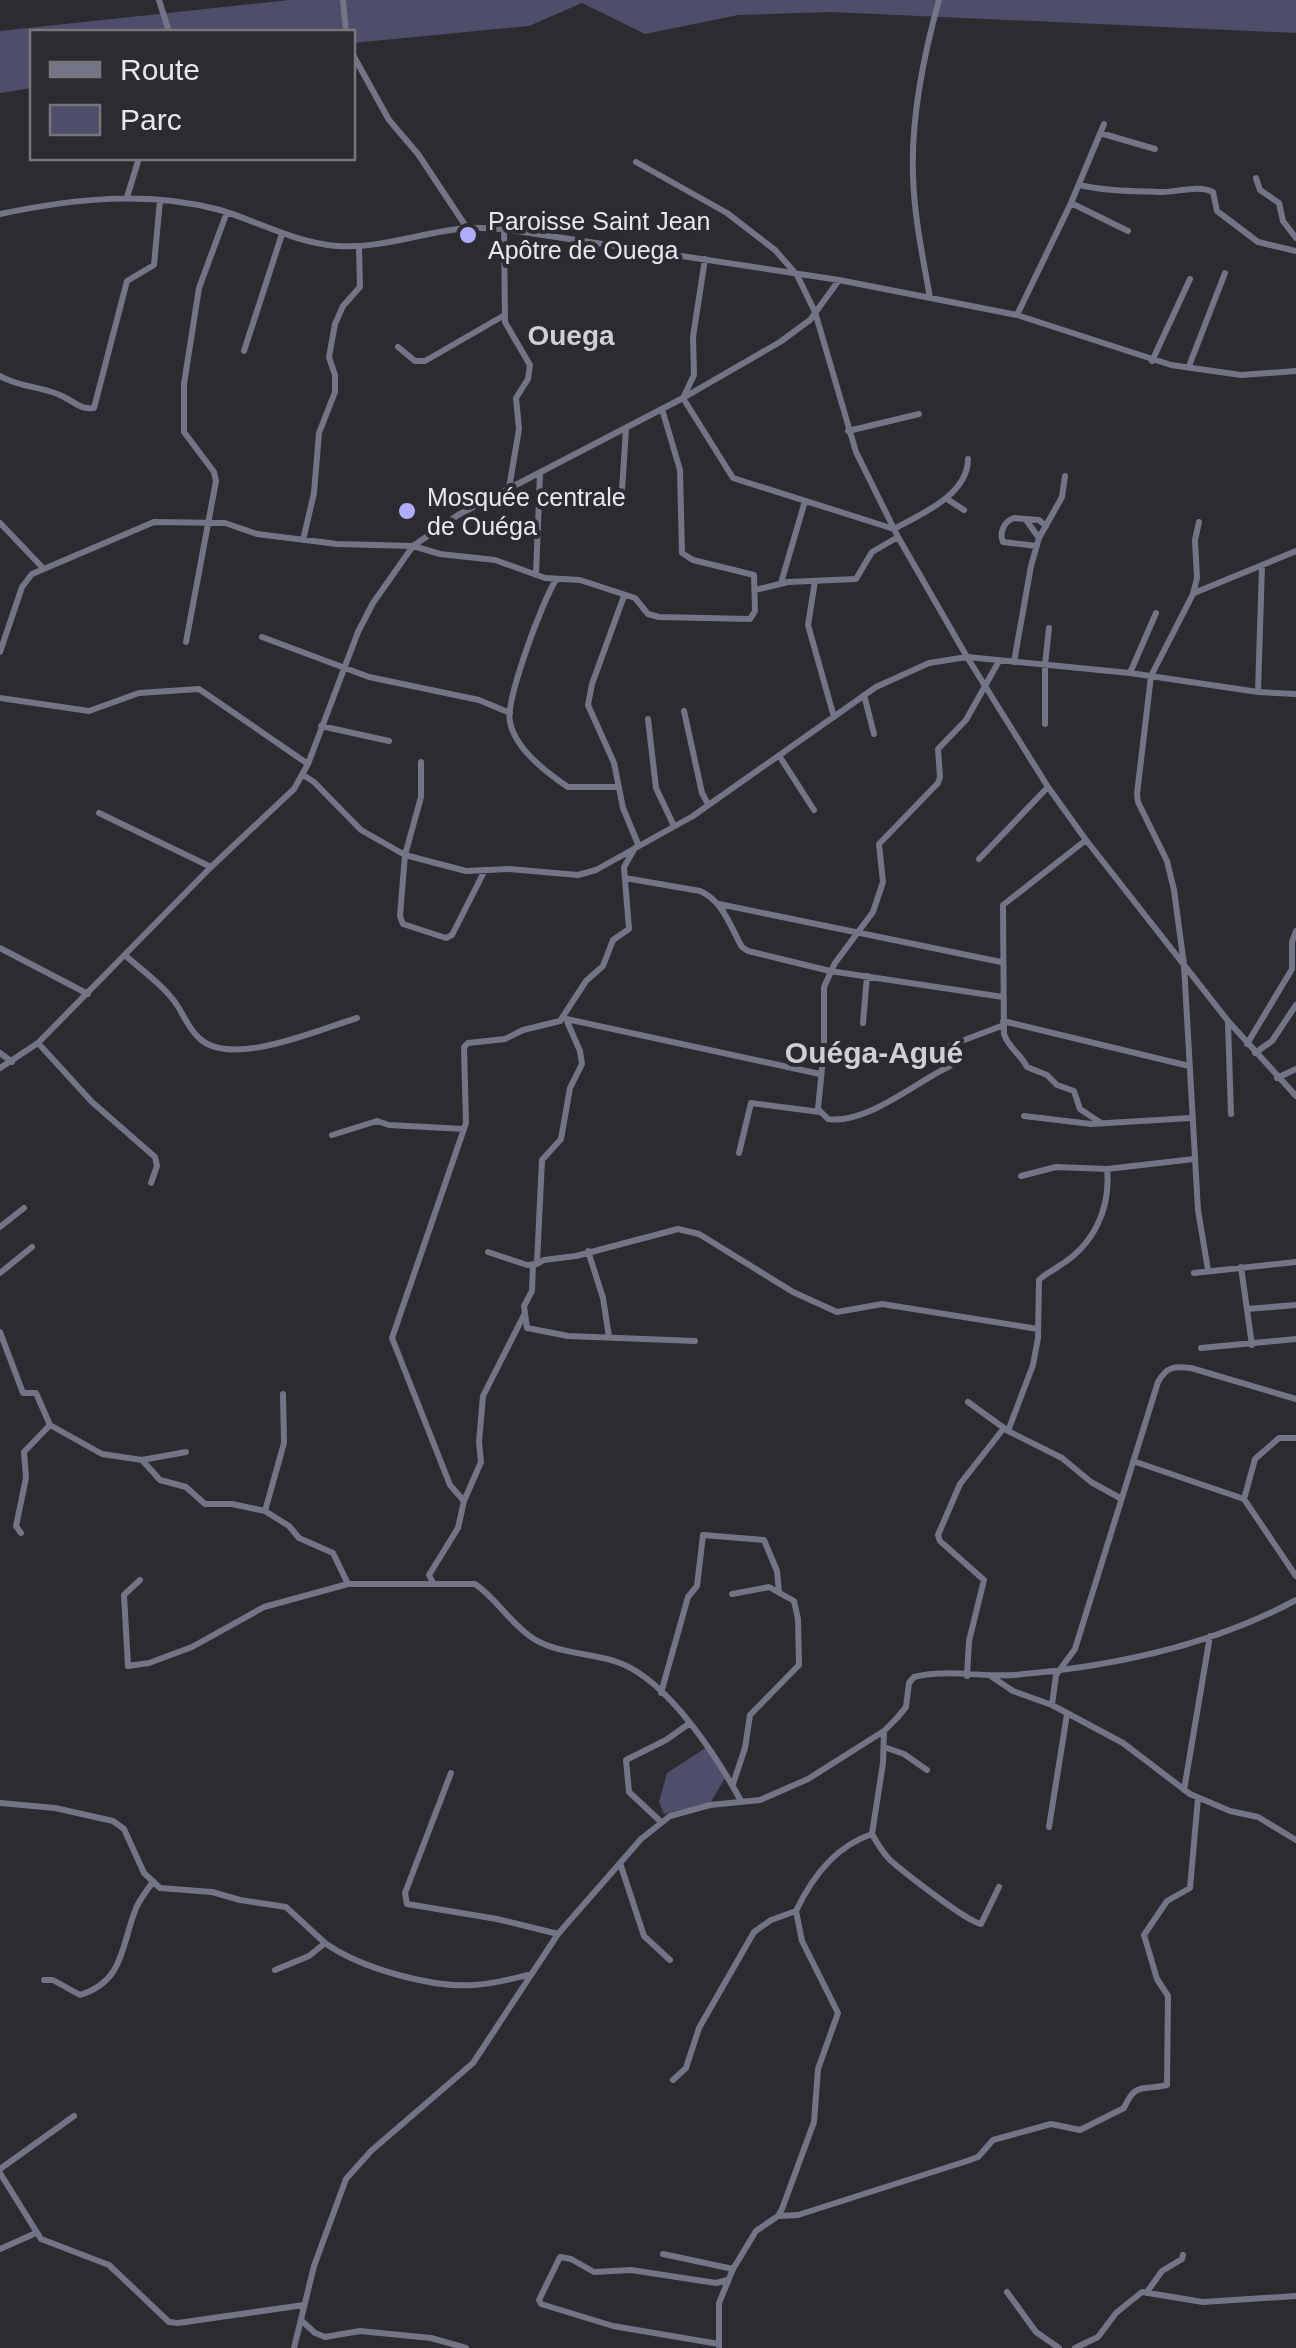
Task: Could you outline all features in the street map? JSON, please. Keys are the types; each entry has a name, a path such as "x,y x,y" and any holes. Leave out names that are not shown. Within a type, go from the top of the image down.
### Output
{"street":[{"path":"160,0 168,30"},
{"path":"343,0 346,30"},
{"path":"930,298 915,206 912,157 926,49 939,0"},
{"path":"355,58 389,120 418,154 467,228"},
{"path":"1017,315 1080,185 1102,128 1156,149"},
{"path":"127,197 138,160"},
{"path":"636,162 727,213 775,250 797,274 815,312 848,432 896,533 968,657 1048,787 1086,840 1228,1022 1296,1096"},
{"path":"1256,178 1260,190 1279,203 1284,221 1296,238"},
{"path":"1080,185 1115,192 1162,193 1206,188 1213,192 1216,212 1258,242 1296,251"},
{"path":"0,214 127,197 227,212 320,244 359,246 467,228 504,229 839,280 1017,315 1152,361 1241,375 1296,370"},
{"path":"0,376 22,386 54,392 84,409 94,408 127,281 150,270 156,258 160,200"},
{"path":"1071,204 1128,231"},
{"path":"186,642 216,482 214,472 184,432 184,384 199,288 227,212"},
{"path":"504,229 504,315 510,335 530,365 528,379 516,398 519,428 508,489"},
{"path":"244,351 282,234"},
{"path":"303,540 314,493 318,433 336,392 330,357 334,324 360,287 359,246"},
{"path":"684,398 694,376 693,336 705,259"},
{"path":"1188,366 1225,272"},
{"path":"1152,361 1190,279"},
{"path":"0,1068 38,1043 212,867 279,806 303,776 373,603 413,546 434,529 684,398 792,335 839,280"},
{"path":"398,347 415,361 425,361 504,315"},
{"path":"684,398 733,478 896,533"},
{"path":"0,652 22,587 32,574 154,522 226,523 246,532 303,540 413,546 440,554 495,560 556,580 580,580 636,598 648,614 659,617 750,619 754,615 755,590 751,573 682,554 680,470 662,409"},
{"path":"848,432 919,414"},
{"path":"622,490 626,428"},
{"path":"755,590 781,583 856,579 872,552 946,499 965,474 968,459"},
{"path":"536,575 540,474"},
{"path":"1014,662 1038,542 1062,497 1065,476"},
{"path":"946,499 964,510"},
{"path":"781,583 805,501"},
{"path":"1038,542 1006,544 1002,530 1010,519 1039,520 1046,526"},
{"path":"1026,520 1038,542"},
{"path":"1200,522 1195,540 1197,578 1193,594 1151,676 1138,764 1138,802 1167,861 1184,965 1198,1210 1208,1270"},
{"path":"0,523 42,567"},
{"path":"1193,594 1296,551"},
{"path":"1284,558 1296,566"},
{"path":"1258,692 1262,566"},
{"path":"556,580 526,653 510,724 524,748 568,787 618,787"},
{"path":"815,581 808,625 834,717"},
{"path":"624,596 588,700 590,715 614,764 638,844"},
{"path":"1130,673 1156,614"},
{"path":"1045,724 1049,628"},
{"path":"262,637 344,669 395,684 479,700 510,713"},
{"path":"303,776 314,782 360,830 405,855 466,871 578,876 674,826 780,757 864,695 918,666 968,657 1296,694"},
{"path":"998,660 961,727 938,749 938,783 880,841 883,882 869,919 830,971 822,993 824,1048 817,1104 820,1112 828,1120 841,1120 886,1103 950,1066 951,1045 1004,1023 1189,1066"},
{"path":"0,698 89,711 139,693 199,689 308,764"},
{"path":"864,695 874,734"},
{"path":"684,712 702,793 708,804"},
{"path":"648,719 656,788 674,826"},
{"path":"321,726 389,740"},
{"path":"780,757 814,810"},
{"path":"422,762 421,797 405,855 401,922 446,938 456,930 485,870"},
{"path":"979,859 1048,787"},
{"path":"99,813 212,867"},
{"path":"1086,840 1002,905 1004,1023 1008,1047 1021,1056 1027,1067 1047,1075 1057,1086 1074,1090 1080,1108 1101,1124"},
{"path":"564,1019 586,980 603,966 614,940 630,930 626,863 638,844"},
{"path":"625,878 700,891 719,904 1001,962"},
{"path":"719,904 748,952 830,971 1003,998"},
{"path":"1248,1044 1292,969 1296,931"},
{"path":"0,948 88,994"},
{"path":"126,956 164,990 195,1035 219,1048 261,1048 357,1018"},
{"path":"864,1022 867,976"},
{"path":"1255,1053 1272,1041 1296,1005"},
{"path":"564,1019 580,1050 582,1064 570,1088 560,1139 542,1160 532,1290 524,1306 527,1328 568,1336 694,1340"},
{"path":"464,1501 450,1485 392,1338 464,1129 464,1045 505,1038 564,1019 820,1074"},
{"path":"1228,1022 1231,1114"},
{"path":"38,1043 84,1094 154,1156 157,1166 151,1183"},
{"path":"0,1052 12,1062"},
{"path":"1277,1078 1296,1069"},
{"path":"739,1153 750,1103 820,1112"},
{"path":"1024,1116 1101,1124 1191,1118"},
{"path":"332,1135 377,1121 464,1129"},
{"path":"1021,1176 1056,1167 1108,1169 1194,1159"},
{"path":"966,1676 969,1641 984,1580 940,1542 938,1535 960,1484 1006,1430 1033,1364 1039,1280 1085,1245 1095,1230 1109,1192 1108,1169"},
{"path":"0,1227 24,1208"},
{"path":"488,1252 535,1264 678,1229 690,1230 794,1292 837,1312 882,1304 1038,1330"},
{"path":"0,1272 32,1247"},
{"path":"588,1251 609,1337"},
{"path":"1194,1273 1296,1262"},
{"path":"1241,1267 1252,1345"},
{"path":"1247,1310 1296,1304"},
{"path":"438,1582 431,1581 429,1575 458,1528 464,1501 481,1462 483,1396 524,1315"},
{"path":"0,1332 23,1393 36,1393 50,1425 102,1454 142,1460 186,1452"},
{"path":"1202,1348 1296,1339"},
{"path":"1052,1705 1058,1670 1075,1648 1158,1382 1169,1368 1191,1368 1296,1399"},
{"path":"265,1511 284,1442 283,1394"},
{"path":"968,1402 1006,1430 1062,1458 1091,1482 1120,1498"},
{"path":"20,1532 16,1526 26,1478 24,1452 50,1425"},
{"path":"1296,1438 1279,1438 1255,1459 1244,1499 1296,1576"},
{"path":"142,1460 160,1480 186,1487 205,1504 232,1504 265,1511 289,1526 298,1538 333,1552 348,1584"},
{"path":"1133,1461 1244,1499"},
{"path":"662,1693 688,1597 697,1586 703,1535 764,1540 777,1571 779,1592"},
{"path":"140,1580 124,1595 128,1666 149,1664 192,1647 264,1607 348,1584 475,1584 532,1638 552,1647 620,1663 662,1693 709,1746 742,1802"},
{"path":"732,1594 769,1587 797,1606 798,1668 750,1715 745,1748 732,1786"},
{"path":"294,2348 317,2256 346,2178 371,2150 473,2063 558,1934 660,1821 710,1804 760,1800 797,1786 884,1731 906,1707 908,1683 914,1677 991,1677 1091,1666 1210,1636 1264,1618 1296,1600"},
{"path":"1184,1790 1210,1636"},
{"path":"1075,1648 1080,1659 1091,1666"},
{"path":"991,1677 1124,1743 1198,1798 1258,1817 1296,1840"},
{"path":"1049,1827 1067,1714"},
{"path":"660,1821 628,1792 626,1760 690,1723"},
{"path":"884,1731 872,1834 894,1863 957,1914 977,1925 999,1887"},
{"path":"884,1747 904,1754 926,1770"},
{"path":"451,1773 405,1892 407,1904 558,1934"},
{"path":"728,2280 716,2283 631,2270 594,2272 571,2259 560,2258 539,2300 541,2304 614,2326 719,2346 719,2303 733,2268 756,2230 778,2216 798,2215 967,2161 978,2157 993,2140 1051,2124 1080,2130 1124,2108 1137,2089 1168,2085 1168,1996 1157,1979 1144,1935 1168,1901 1190,1888 1198,1798"},
{"path":"0,1803 55,1808 113,1822 124,1829 152,1884 286,1907 325,1943 363,1966 455,1985 530,1975"},
{"path":"674,2080 684,2073 697,2030 754,1932 770,1920 796,1910 825,1864 858,1838 872,1834"},
{"path":"620,1863 644,1936 670,1960"},
{"path":"44,1980 53,1980 80,1995 98,1989 122,1960 136,1907 152,1884"},
{"path":"778,2216 814,2122 818,2069 838,2013 802,1942 796,1910"},
{"path":"275,1970 308,1956 325,1943"},
{"path":"74,2116 0,2171 3,2183 36,2233 48,2244 109,2264 169,2322 304,2305"},
{"path":"0,2249 36,2233"},
{"path":"663,2254 733,2268"},
{"path":"1147,2292 1162,2271 1183,2255"},
{"path":"1007,2292 1036,2332 1059,2348"},
{"path":"1076,2348 1098,2337 1136,2294 1147,2292 1203,2302 1296,2296"},
{"path":"302,2321 315,2334 325,2337 370,2332 431,2338 466,2348"}],"green space":[{"path":"289,0 1296,0 1296,33 831,12 738,15 645,34 582,3 529,26 355,43 355,30 30,30 30,88 0,93 0,31"},
{"path":"707,1747 725,1778 711,1802 664,1814 659,1802 667,1773"}],"place":[{"name":"Paroisse Saint Jean Apôtre de Ouega","path":"468,235"},
{"name":"Mosquée centrale de Ouéga","path":"407,511"}],"district":[{"name":"Ouega","path":"571,335"},
{"name":"Ouéga-Agué","path":"874,1052"}]}
